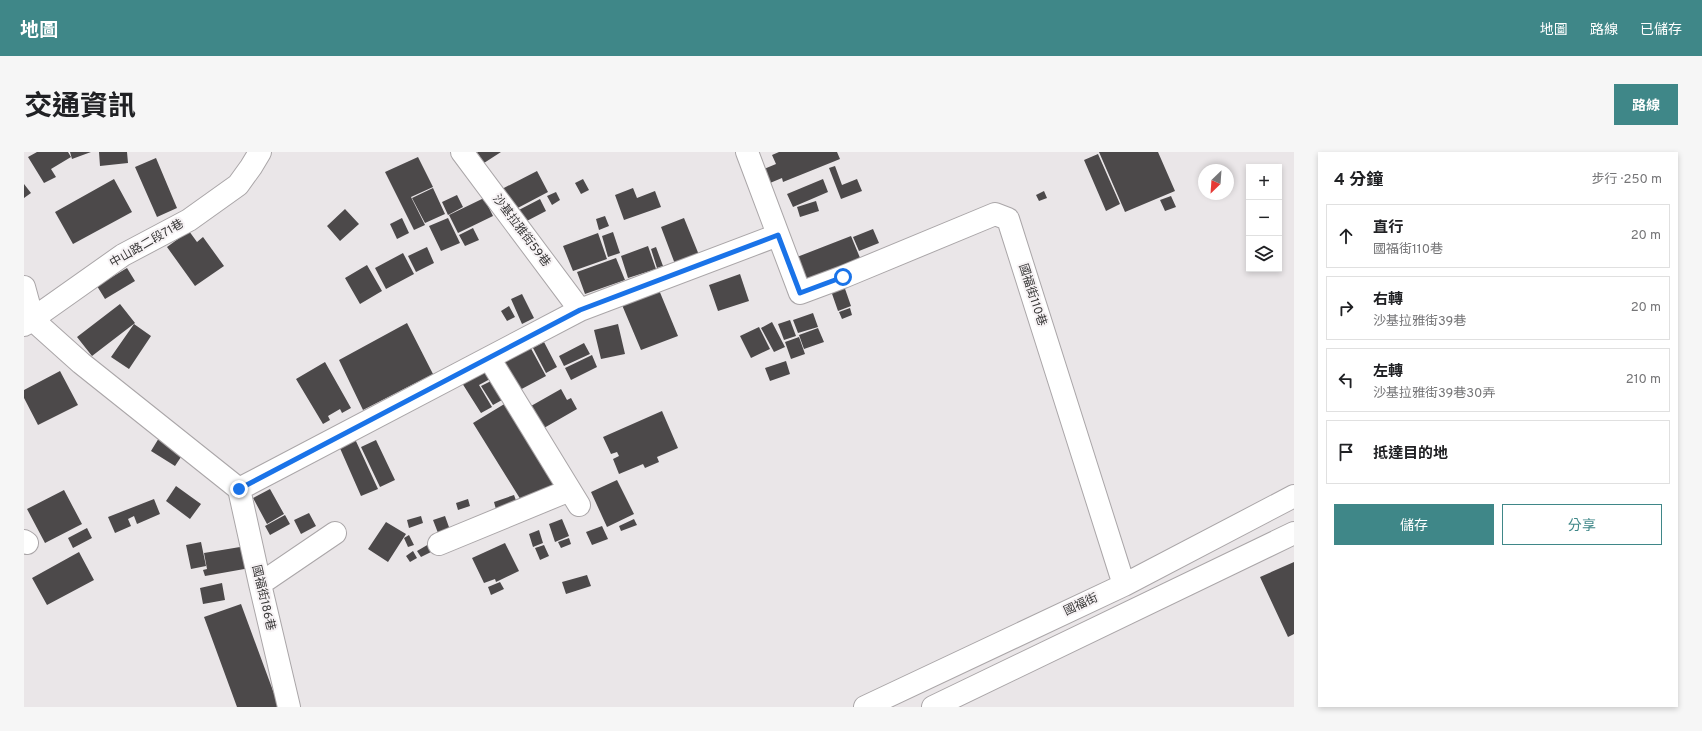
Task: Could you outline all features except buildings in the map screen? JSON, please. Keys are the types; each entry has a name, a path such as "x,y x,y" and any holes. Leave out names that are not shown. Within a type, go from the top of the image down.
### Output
{"street":[{"name":"中山路二段71巷","path":"28,322 123,255 189,220 238,185 260,152"},
{"name":"沙基拉雅街59巷","path":"462,152 580,310"},
{"path":"24,287 28,322 239,489 580,310 778,235 747,152"},
{"name":"國福街110巷","path":"778,235 800,293 843,277 995,214 1008,220 1124,585"},
{"path":"439,544 575,497 489,358"},
{"name":"國福街186巷","path":"239,489 289,707"},
{"name":"國福街","path":"865,707 1124,585 1292,500"},
{"path":"260,584 335,533"},
{"path":"933,707 1294,533"}],"route":[{"path":"239,489 580,310 778,235 800,293 843,277"}]}
